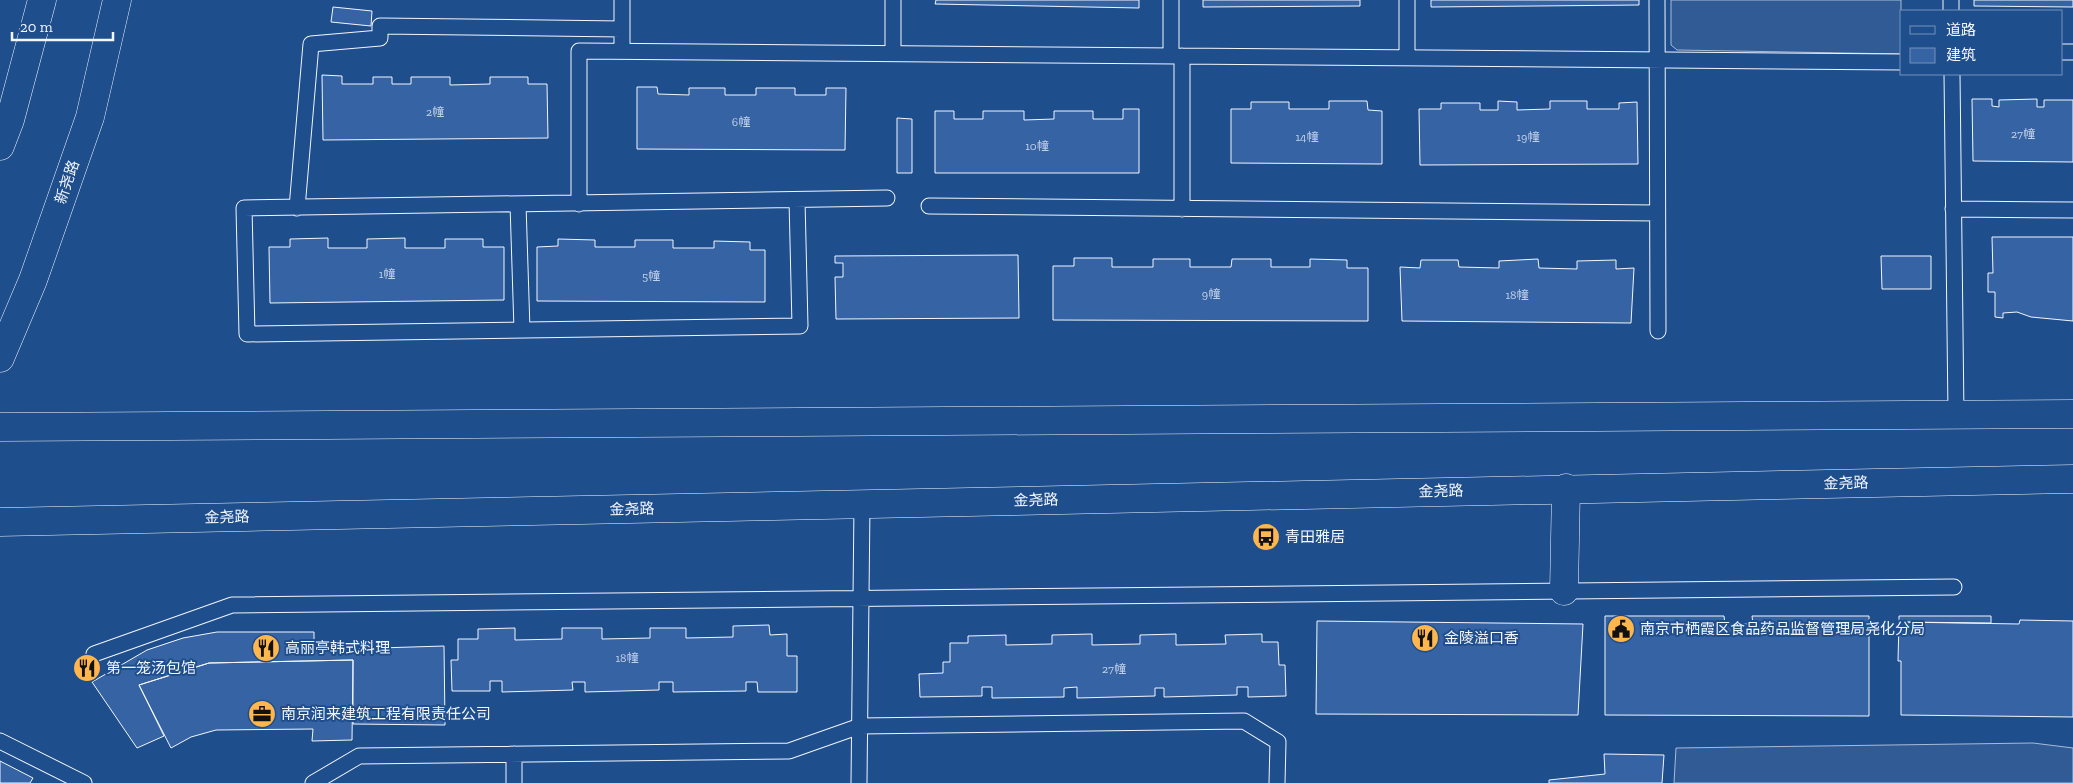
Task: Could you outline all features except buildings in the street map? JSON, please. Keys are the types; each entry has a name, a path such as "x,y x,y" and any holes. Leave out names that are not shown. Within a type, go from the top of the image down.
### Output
{"main road":[{"path":"0,146 10,120 42,0"},
{"name":"新尧路","path":"0,358 33,280 90,117 117,0"},
{"path":"0,427 2073,414"},
{"name":"金尧路","path":"0,522 1566,488 2073,479"},
{"path":"1564,591 1566,488"}],"lane":[{"path":"622,0 622,51"},
{"path":"894,0 894,53"},
{"path":"1171,0 1177,56 1182,209"},
{"path":"1407,0 1407,58"},
{"path":"1657,0 1658,331"},
{"path":"297,208 311,44 380,38 380,26 622,29"},
{"path":"578,204 579,51 1900,62"},
{"path":"1952,75 1956,415"},
{"path":"798,200 800,326 246,334 244,208 887,198"},
{"path":"518,204 522,330"},
{"path":"930,206 1657,213"},
{"path":"1953,209 2073,210"},
{"path":"859,783 862,504"},
{"path":"94,654 232,605 1954,586"},
{"path":"313,783 359,756 789,751 860,726 1244,721 1278,742 1277,783"},
{"path":"0,741 84,783"},
{"path":"514,754 514,783"}],"shaded area":[{"path":"1671,0 1901,0 1900,54 1677,50 1671,45"},
{"path":"2033,743 2073,748 2073,783 1674,783 1676,748"}],"place":[{"name":"青田雅居","path":"1266,537"},
{"name":"南京市栖霞区食品药品监督管理局尧化分局","path":"1621,629"},
{"name":"金陵溢口香","path":"1425,638"},
{"name":"高丽亭韩式料理","path":"266,648"},
{"name":"第一笼汤包馆","path":"87,668"},
{"name":"南京润来建筑工程有限责任公司","path":"262,714"}]}
